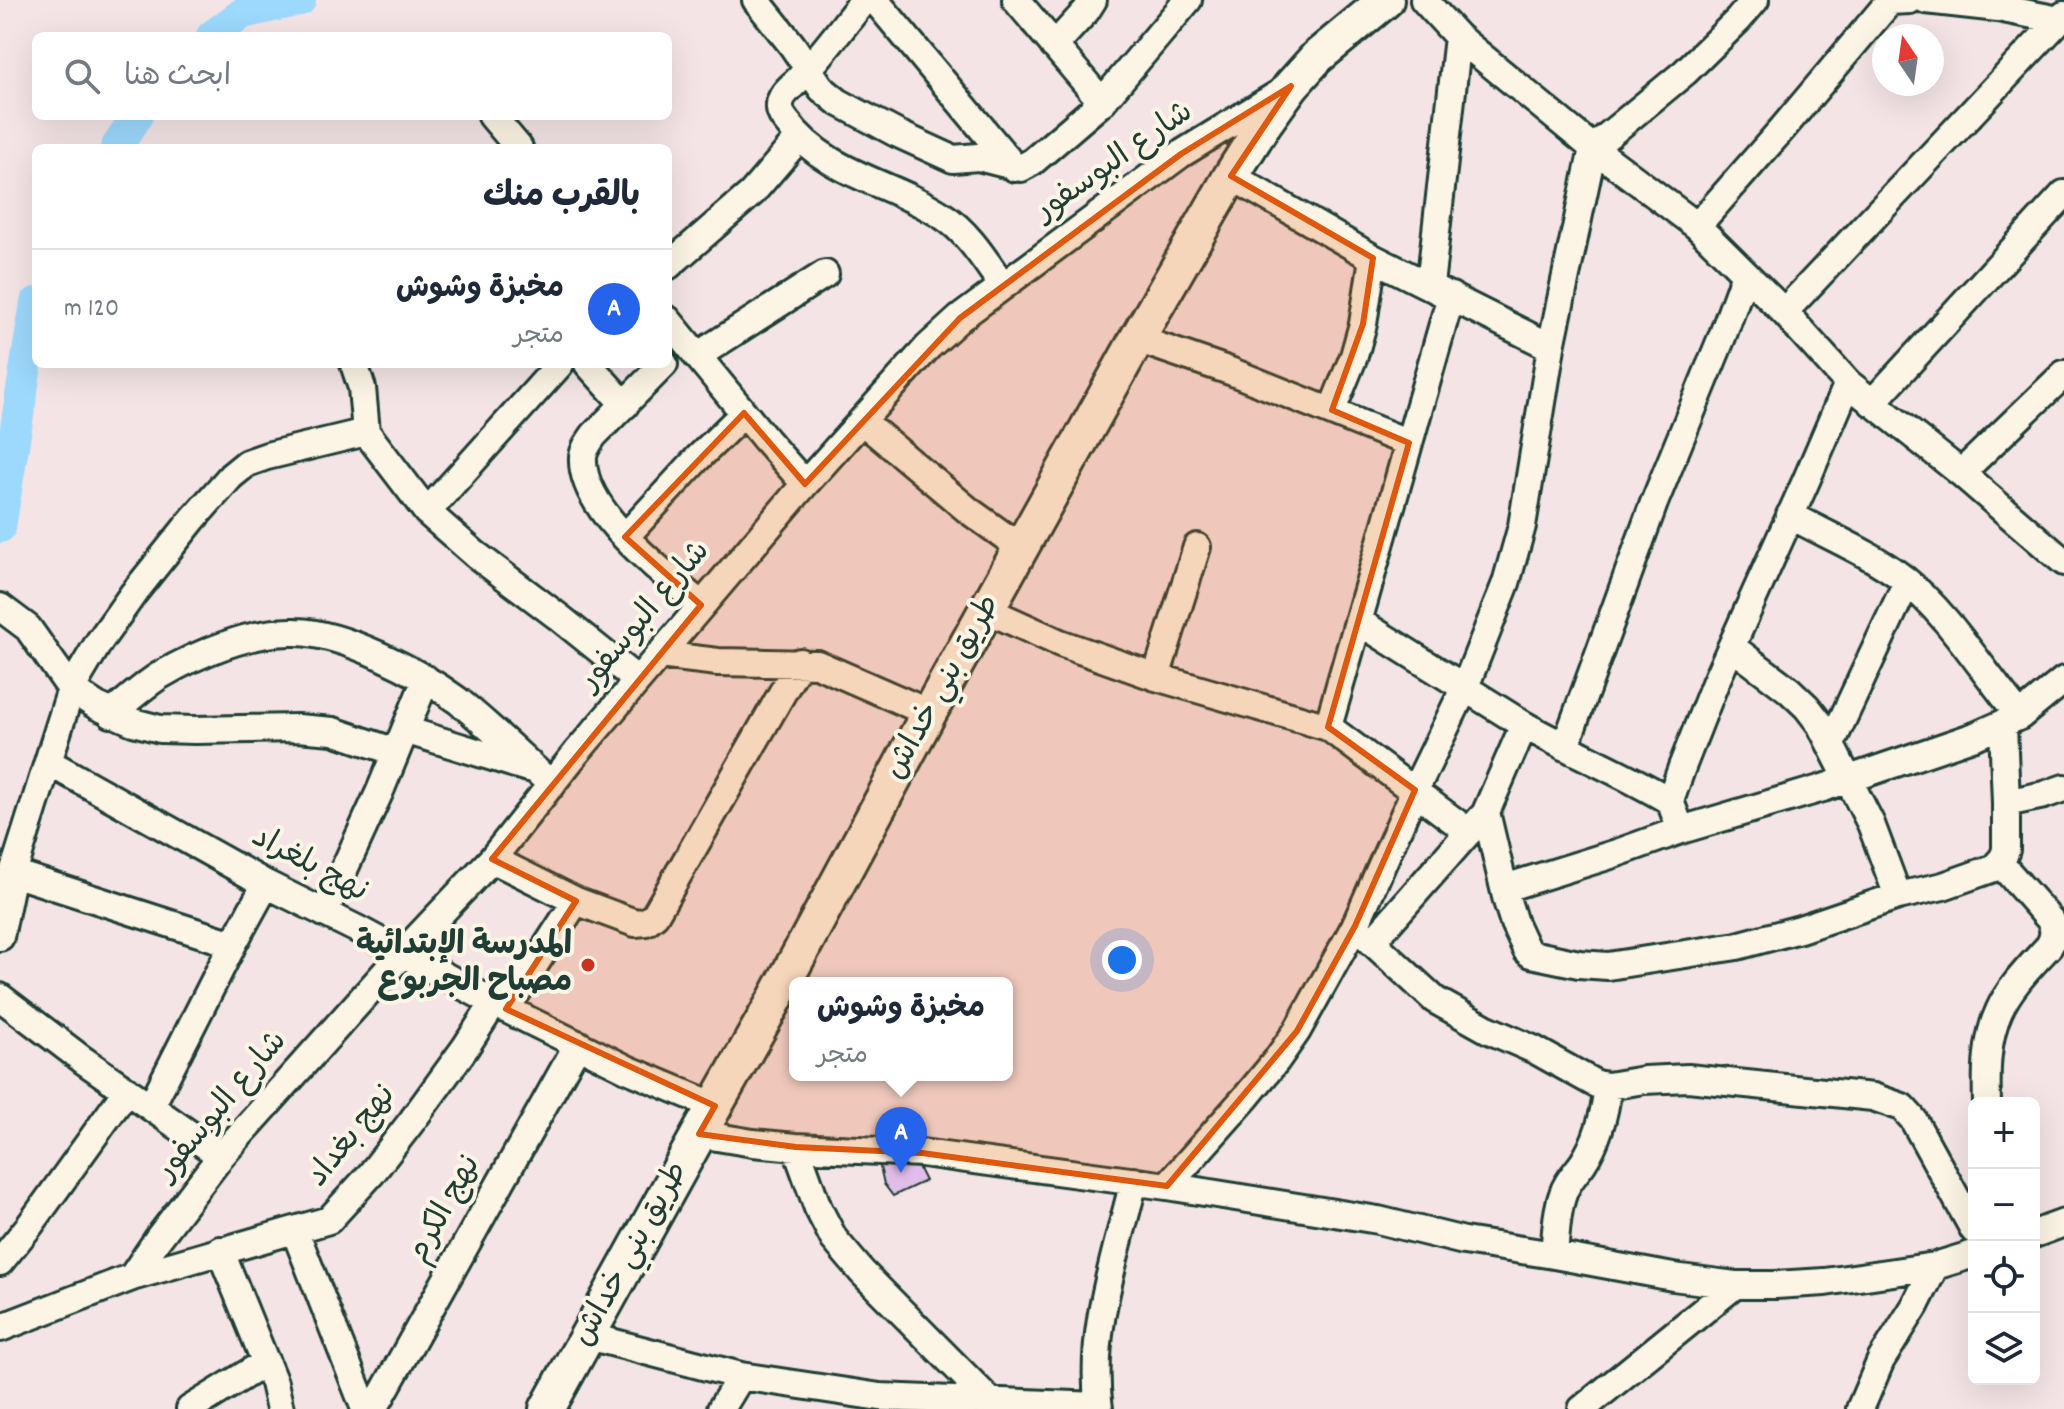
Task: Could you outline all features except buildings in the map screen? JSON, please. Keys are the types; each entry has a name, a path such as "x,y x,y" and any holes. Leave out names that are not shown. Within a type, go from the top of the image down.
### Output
{"main road":[{"name":"طريق بني خداش","path":"547,1409 772,1005 929,713 1231,176 1291,86 1317,57 1386,0"}],"street":[{"path":"756,0 828,95 936,152 957,160 978,157 1015,168 1032,162 1102,102 1188,0"},
{"path":"864,0 808,70 782,97 782,114 799,138 843,168 943,216 968,238 1003,286"},
{"path":"875,0 1015,168"},
{"path":"1016,0 1102,102"},
{"path":"1054,46 1093,0"},
{"path":"1424,0 1458,37 1593,148 1697,226 1784,312 1848,383 2058,546"},
{"path":"1364,934 1415,790 1465,687 1506,583 1522,526 1551,347 1593,148 1685,72 1755,0"},
{"path":"1697,226 1890,0 1910,0"},
{"path":"1926,0 1981,3 2062,18"},
{"path":"1784,312 2062,18"},
{"path":"1328,727 1409,443 1440,291 1458,37"},
{"name":"شارع البوسفور","path":"132,1277 221,1156 402,954 492,859 544,778 637,680 805,484 928,347 960,318 1181,154 1291,86"},
{"path":"495,120 516,144"},
{"path":"672,263 752,193 799,138"},
{"path":"1231,176 1373,258 1551,347"},
{"path":"1872,403 2064,194"},
{"path":"1332,410 1363,324 1373,258"},
{"path":"683,352 825,274"},
{"path":"1565,747 1654,503 1745,274"},
{"path":"672,329 683,352 744,413 805,484"},
{"path":"1137,339 1332,410 1409,443"},
{"path":"355,368 362,388 366,432 427,512 475,554 637,680"},
{"path":"427,512 556,368"},
{"path":"592,368 625,405"},
{"path":"660,368 594,435 583,456 584,467 595,501 625,537 701,605"},
{"path":"1961,473 2064,374"},
{"path":"1670,801 1715,683 1848,383"},
{"path":"625,537 744,413"},
{"path":"862,421 957,502 1021,548"},
{"path":"0,937 13,873 71,689 133,594 193,519 231,476 247,463 366,432"},
{"path":"987,610 1060,643 1156,677 1328,727 1415,790 1478,822 1527,951 1560,961 1592,965 1623,964 1737,946 1800,929 1994,868 2006,850 2011,720 1940,615 1907,582 1874,560 1790,515"},
{"path":"1156,677 1197,547"},
{"path":"1831,744 1907,582"},
{"path":"0,607 28,628 71,689 111,714 133,722 160,729 297,728 333,731 400,741 544,778"},
{"path":"1358,621 1524,725 1670,801 1681,830"},
{"path":"111,714 144,687 182,663 260,635 297,632 330,637 378,655 426,679 458,701 544,778"},
{"path":"1732,647 1789,690 1820,724 1871,824 1898,896"},
{"path":"659,655 718,662 817,664 929,713"},
{"path":"492,859 576,901 635,923 651,920 800,662"},
{"path":"324,913 426,679"},
{"path":"1505,888 1575,868 1681,830 1848,780 2011,720 2064,680"},
{"path":"1167,1186 1276,1061 1364,934 1478,822 1524,725"},
{"name":"نهج بلغراد","path":"48,762 266,884 500,1006 669,1088 707,1120 753,1143 922,1153 1134,1181 1378,1220 1464,1241 1735,1285 1825,1282 1935,1266 1968,1256"},
{"path":"2006,803 2064,788"},
{"path":"1987,1097 1990,1047 2000,1009 2015,985 2049,946 2054,932 2052,922 2045,913 2000,863"},
{"path":"13,873 233,944"},
{"path":"151,1106 266,884"},
{"name":"نهج بغداد","path":"0,1328 132,1277 329,1220 371,1174 576,901"},
{"path":"1364,934 1435,1000 1596,1084 1608,1086 1688,1078 1889,1101 1902,1107 1913,1119 1968,1211"},
{"path":"0,997 221,1156"},
{"name":"نهج الكرم","path":"374,1409 578,1044"},
{"path":"1554,1255 1561,1197 1595,1141 1606,1106 1608,1086"},
{"path":"0,1262 127,1090"},
{"path":"796,1147 818,1208 834,1239 862,1272 991,1402"},
{"path":"588,1336 741,1376 848,1394 877,1403 991,1402 1098,1408 1095,1372 1097,1336 1134,1181"},
{"path":"2040,1232 2064,1223"},
{"path":"295,1231 365,1409"},
{"path":"220,1250 266,1362 280,1409"},
{"path":"1860,1409 1881,1360 1915,1306 1935,1266"},
{"path":"1582,1409 1735,1285"},
{"path":"190,1409 266,1362"},
{"path":"721,1409 741,1376"}],"highlighted area":[{"path":"1291,86 1231,176 1373,258 1363,324 1332,410 1409,443 1328,727 1415,790 1355,926 1297,1031 1167,1186 922,1153 796,1147 699,1134 715,1106 506,1009 576,901 492,859 701,605 625,537 744,413 805,484 960,318 1181,154"}],"waterway":[{"path":"217,32 243,13 300,0"},
{"path":"119,144 134,120"},
{"path":"0,527 32,328"}],"place":[{"name":"المدرسة الإبتدائية مصباح الجربوع","path":"588,965"},
{"name":"مخبزة وشوش","path":"901,1173"}]}
